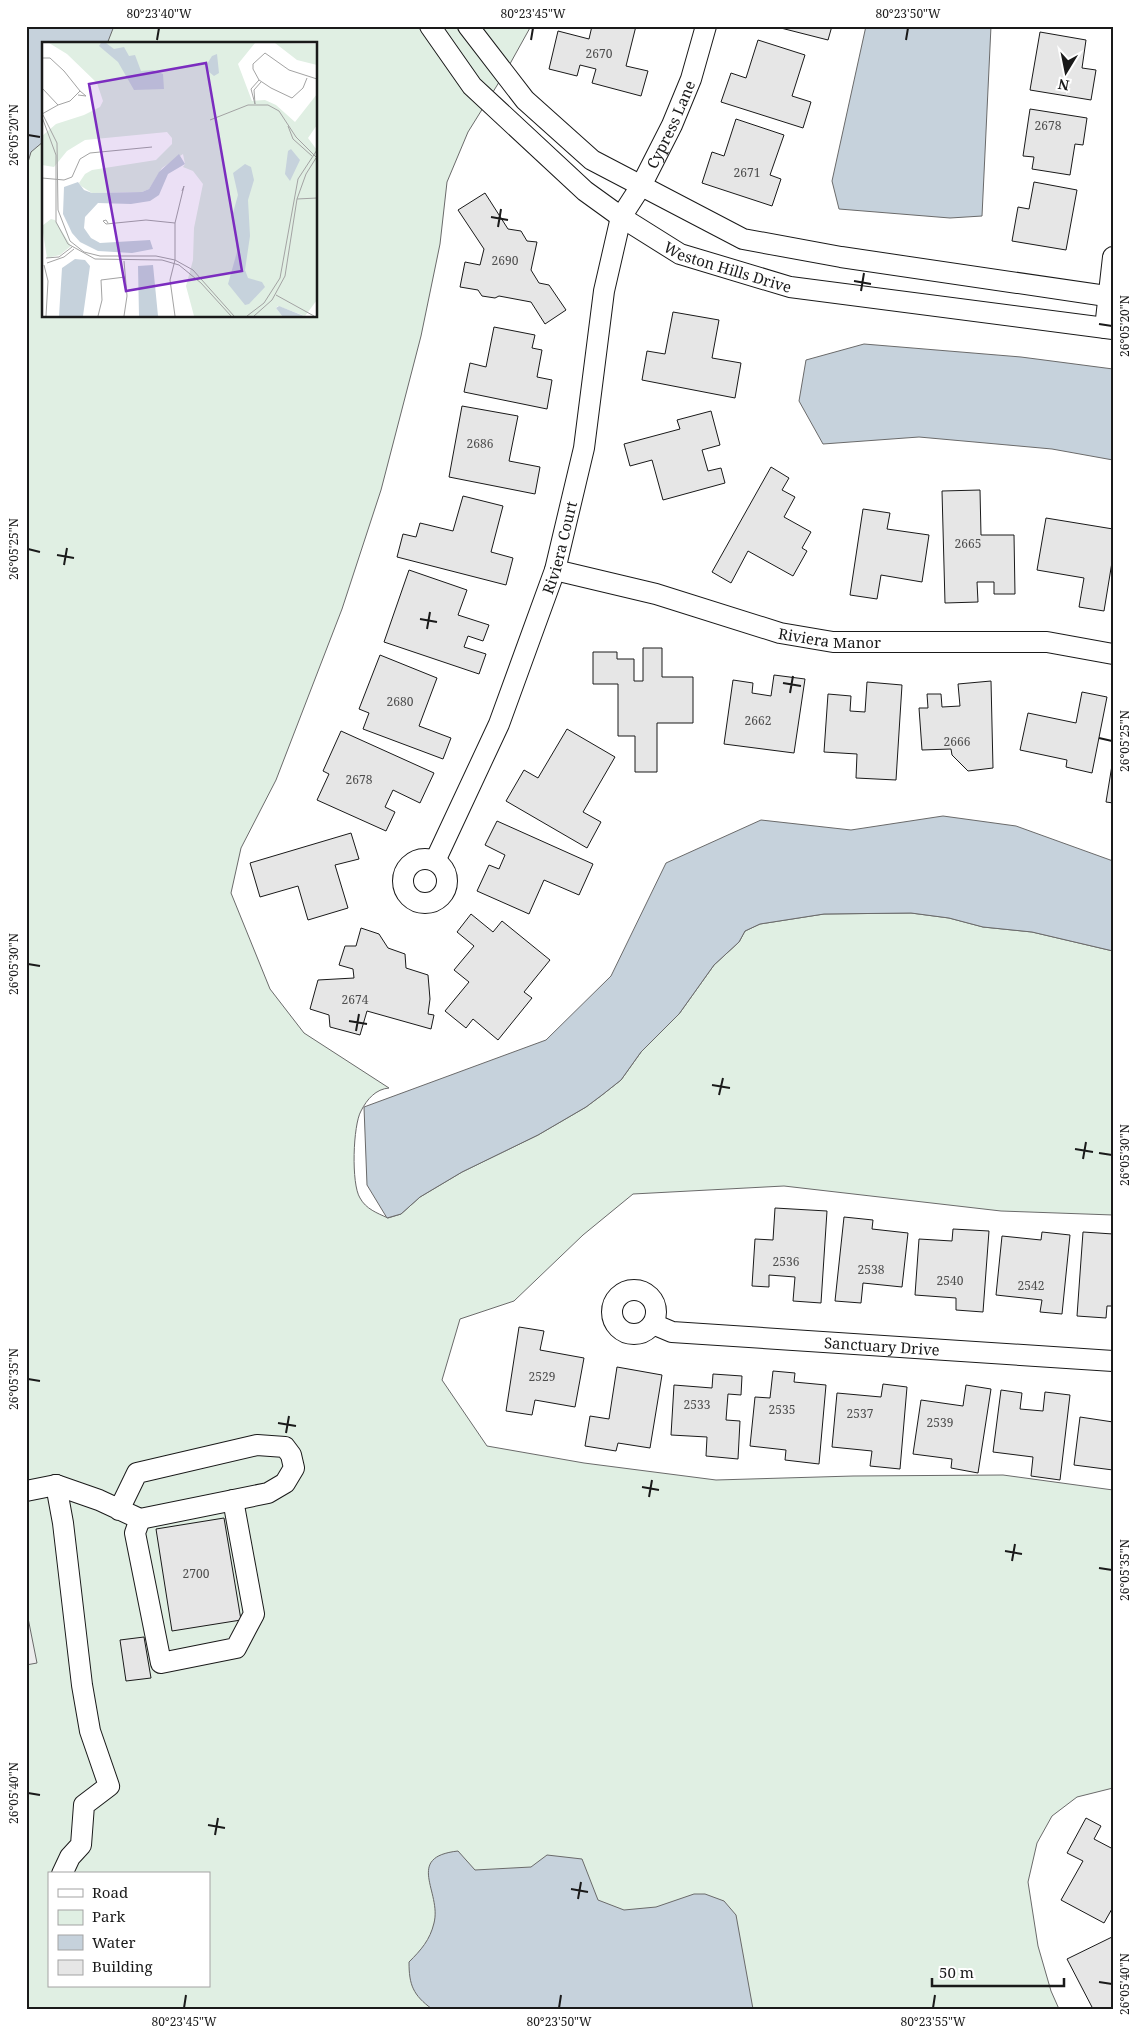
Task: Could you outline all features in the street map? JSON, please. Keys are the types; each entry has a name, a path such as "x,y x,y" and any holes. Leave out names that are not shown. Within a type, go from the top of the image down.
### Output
{"street":[{"name":"Weston Hills Drive","path":"430,26 472,86 585,191 621,217 680,254 790,287 1109,329"},
{"name":"Weston Hills Drive","path":"468,26 524,100 592,160 743,240 841,257 1110,297"},
{"name":"Cypress Lane","path":"621,217 641,186 672,125 691,79 706,26"},
{"name":"Riviera Court","path":"434,861 499,724 555,570 584,448 604,291 621,217"},
{"path":"1109,329 1113,257"},
{"name":"Riviera Manor","path":"555,570 656,594 780,633 833,642 1047,642 1113,654"},
{"name":"Sanctuary Drive","path":"654,1324 672,1332 1113,1361"},
{"path":"26,1491 56,1485 119,1510 140,1518 268,1493 284,1482 294,1468 292,1455 285,1447 257,1446 136,1473 119,1510"},
{"path":"56,1485 63,1523 81,1676 90,1731 109,1786 84,1805 81,1845 70,1857 63,1872"},
{"path":"140,1518 135,1533 161,1663 236,1648 254,1614 233,1500"}],"green space":[{"path":"26,26 531,26 506,71 468,132 447,182 440,244 421,336 381,490 342,609 276,780 241,848 231,893 270,989 304,1033 389,1088 380,1090 366,1102 358,1118 356,1129 354,1154 355,1180 362,1202 369,1208 388,1218 401,1214 420,1197 462,1172 538,1135 586,1107 621,1080 641,1052 679,1014 714,965 739,942 745,931 760,924 824,914 911,913 949,918 983,927 1032,932 1113,951 1113,1215 1001,1211 784,1186 633,1194 583,1235 514,1301 460,1319 442,1380 487,1446 584,1463 716,1480 853,1476 1003,1475 1113,1490 1113,1788 1077,1797 1052,1816 1037,1843 1028,1882 1038,1946 1051,1991 1059,2009 26,2009"}],"shaded area":[{"path":"26,1608 37,1663 26,1665"}],"water":[{"path":"26,26 114,26 108,42 42,42 42,143 31,152 26,169"},
{"path":"866,26 991,26 982,216 950,218 839,209 832,181"},
{"path":"864,344 1021,357 1113,369 1113,460 1052,449 919,437 823,444 799,401 806,360"},
{"path":"943,816 1016,826 1113,861 1113,951 1032,932 983,927 949,918 911,913 824,914 760,924 745,931 739,942 714,965 679,1014 641,1052 621,1080 602,1095 586,1107 538,1135 462,1172 420,1197 401,1214 387,1218 367,1185 364,1107 546,1040 611,976 666,863 761,820 851,830"},
{"path":"458,1851 475,1870 531,1867 547,1855 582,1859 598,1900 624,1910 656,1907 694,1894 705,1894 724,1901 736,1915 753,2009 432,2009 420,1999 413,1989 409,1962 430,1935 434,1923 434,1900 429,1878 429,1868 433,1860 442,1855"}],"building":[{"path":"592,26 636,26 626,66 648,71 641,96 592,83 596,69 580,65 577,76 549,69 558,31 589,39"},
{"path":"773,26 832,26 828,40"},
{"path":"1040,32 1086,40 1082,68 1096,70 1091,100 1030,90"},
{"path":"758,40 805,55 792,96 811,102 803,128 721,102 731,73 746,78"},
{"path":"1030,109 1087,118 1083,145 1075,144 1070,175 1032,169 1034,157 1023,156"},
{"path":"736,119 784,135 770,175 781,179 772,206 702,183 712,152 724,156"},
{"path":"1034,182 1077,190 1066,250 1012,241 1018,207 1029,209"},
{"path":"485,193 508,229 521,231 527,241 537,242 531,270 539,283 549,285 566,310 545,324 531,302 499,296 495,298 482,296 478,290 460,287 465,262 480,265 484,249 458,210"},
{"path":"673,312 719,320 712,358 741,363 735,398 642,380 647,351 665,354"},
{"path":"494,327 535,335 532,348 542,350 537,377 552,380 547,409 464,392 470,363 486,367"},
{"path":"462,406 518,416 509,461 540,467 535,494 449,477"},
{"path":"711,411 720,445 702,450 708,471 721,468 725,483 663,500 652,460 630,466 624,444 680,429 677,420"},
{"path":"771,467 789,478 782,490 795,497 784,517 811,532 802,548 807,551 793,576 748,551 731,583 712,572"},
{"path":"980,490 981,535 1014,535 1015,594 994,594 994,582 977,582 978,602 945,603 942,491"},
{"path":"463,496 503,506 491,552 513,558 506,585 397,557 403,534 416,537 420,523 453,531"},
{"path":"863,509 890,513 887,529 929,535 922,582 881,575 877,599 850,595"},
{"path":"1046,518 1113,529 1113,556 1104,611 1079,607 1084,578 1037,570"},
{"path":"409,570 467,590 458,615 489,625 483,641 468,636 464,647 486,654 479,674 384,642"},
{"path":"643,648 662,648 662,677 693,677 693,723 657,723 657,772 635,772 635,736 618,736 618,684 593,684 593,652 617,652 617,659 634,659 634,681 643,681"},
{"path":"380,655 437,678 419,726 451,738 443,759 363,729 369,713 359,709"},
{"path":"774,675 805,679 794,753 724,744 733,680 753,683 752,693 771,696"},
{"path":"991,681 993,768 968,771 952,755 951,749 922,750 919,708 928,708 927,694 941,694 942,707 960,706 958,684"},
{"path":"867,682 902,685 896,780 856,778 857,754 824,752 828,694 851,696 850,711 865,712"},
{"path":"1082,692 1107,697 1092,773 1066,767 1067,760 1020,750 1028,713 1076,723"},
{"path":"567,729 615,757 583,812 601,822 587,848 506,801 524,770 538,778"},
{"path":"341,731 434,773 420,803 393,790 385,807 395,812 386,831 317,800 329,774 323,771"},
{"path":"1113,759 1113,803 1106,802"},
{"path":"497,821 593,864 579,895 544,880 529,914 477,891 489,865 499,869 505,855 485,845"},
{"path":"351,833 359,859 335,865 348,908 308,920 298,886 260,897 250,863"},
{"path":"471,914 493,932 502,921 550,960 524,992 532,998 498,1040 473,1019 466,1028 445,1011 469,982 454,970 474,946 457,932"},
{"path":"361,928 379,934 388,948 405,954 406,968 428,975 430,999 428,1014 434,1015 431,1029 367,1011 360,1035 330,1027 329,1015 310,1009 318,980 354,978 353,969 339,965 345,946 356,946"},
{"path":"775,1208 827,1211 821,1303 793,1301 795,1277 769,1275 769,1287 752,1286 755,1239 773,1240"},
{"path":"844,1217 873,1220 872,1229 908,1233 902,1287 863,1283 861,1303 835,1301"},
{"path":"953,1229 989,1231 983,1312 956,1310 956,1298 915,1295 919,1239 952,1241"},
{"path":"1042,1232 1070,1235 1062,1314 1040,1312 1042,1300 996,1295 1002,1236 1041,1240"},
{"path":"1083,1232 1113,1234 1113,1306 1107,1306 1106,1318 1077,1316"},
{"path":"519,1327 544,1331 540,1350 584,1358 575,1407 535,1400 532,1415 506,1411"},
{"path":"617,1367 662,1375 650,1448 618,1443 616,1451 585,1446 590,1416 609,1419"},
{"path":"773,1371 795,1373 794,1382 826,1385 819,1464 785,1460 786,1450 750,1446 755,1397 770,1398"},
{"path":"713,1374 742,1376 741,1395 728,1394 726,1420 740,1421 738,1459 706,1456 707,1437 671,1435 674,1385 712,1388"},
{"path":"883,1384 907,1387 900,1469 870,1466 872,1451 832,1447 837,1393 881,1397"},
{"path":"966,1385 991,1389 978,1473 951,1468 952,1459 913,1454 921,1400 963,1406"},
{"path":"1001,1390 1022,1393 1020,1409 1043,1411 1045,1392 1070,1395 1060,1480 1031,1476 1033,1457 993,1452"},
{"path":"1080,1417 1113,1422 1113,1470 1074,1465"},
{"path":"224,1518 241,1620 172,1631 156,1529"},
{"path":"144,1637 151,1678 126,1681 120,1640"},
{"path":"1086,1818 1101,1826 1094,1839 1113,1849 1113,1907 1104,1923 1061,1900 1083,1861 1067,1853"},
{"path":"1112,1937 1113,2009 1093,2009 1067,1959"}]}
